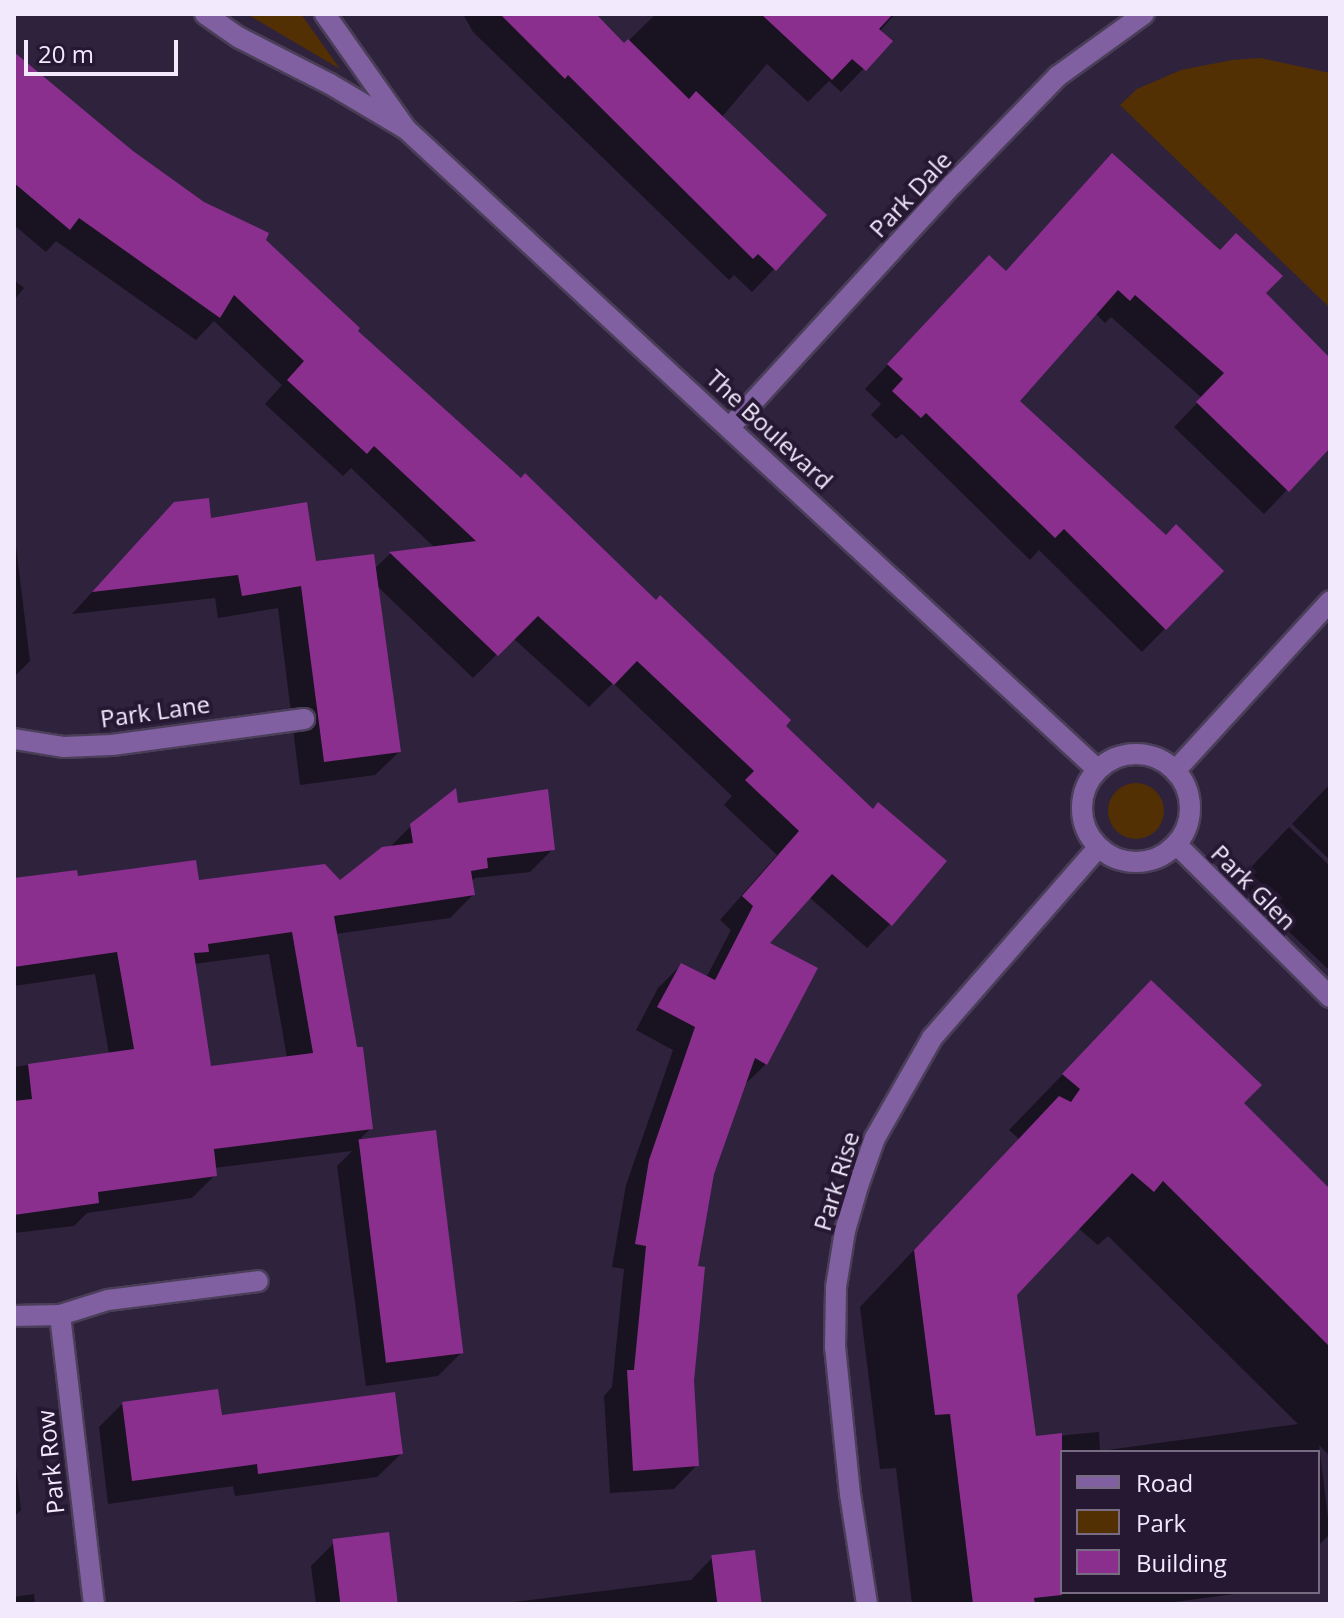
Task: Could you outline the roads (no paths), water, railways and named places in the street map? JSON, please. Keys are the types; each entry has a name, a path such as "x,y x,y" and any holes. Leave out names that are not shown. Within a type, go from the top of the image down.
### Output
{"street":[{"name":"The Boulevard","path":"205,14 238,37 330,84 406,129 1097,769"},
{"name":"The Boulevard","path":"325,14 406,129"},
{"name":"Park Dale","path":"730,427 953,184 1058,76 1144,14"},
{"path":"1175,771 1330,601"},
{"name":"Park Lane","path":"14,739 64,747 112,745 304,719"},
{"path":"1131,753 1151,755 1175,771 1184,780 1191,802 1189,825 1177,845 1159,859 1138,864 1116,860 1098,848 1085,829 1081,808 1085,788 1097,769 1131,753"},
{"name":"Park Glen","path":"1177,845 1330,997"},
{"name":"Park Rise","path":"867,1604 850,1494 835,1347 836,1287 845,1231 858,1186 875,1138 932,1038 1098,848"},
{"path":"14,1316 60,1315 108,1300 258,1281"},
{"name":"Park Row","path":"60,1315 94,1604"}]}
